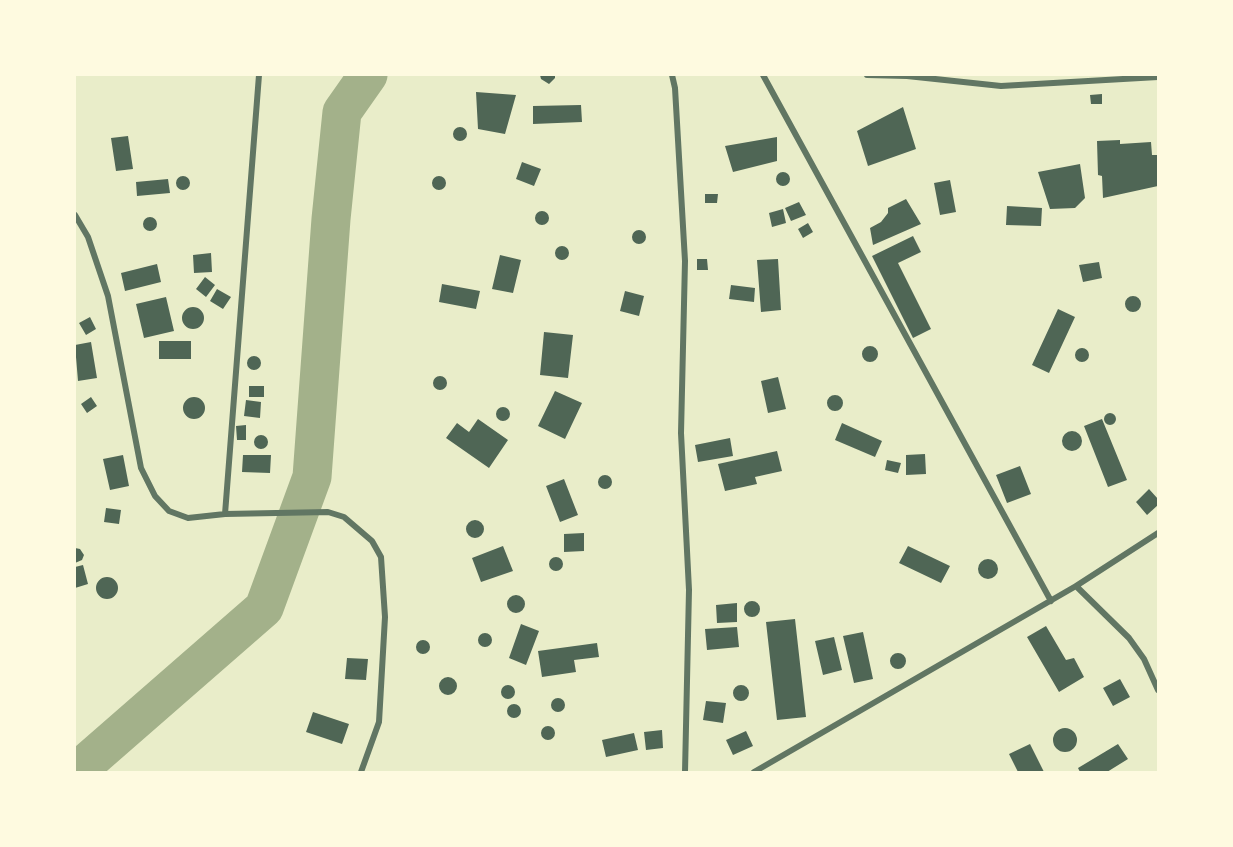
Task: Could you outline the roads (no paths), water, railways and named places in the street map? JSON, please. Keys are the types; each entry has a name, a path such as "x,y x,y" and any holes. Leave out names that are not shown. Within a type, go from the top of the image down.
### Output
{"street":[{"path":"225,514 259,75"},
{"path":"672,75 685,261 681,433 689,590 686,772"},
{"path":"763,75 1051,601"},
{"path":"867,75 907,76 1001,86 1101,78 1158,77"},
{"path":"75,215 88,237 108,297 141,468 155,496 169,511 188,518 225,514 328,512 344,517 372,541 381,557 385,617 379,722 361,772"},
{"path":"754,772 901,690 1076,586 1158,533"},
{"path":"1076,586 1129,638 1144,659 1158,690"}],"waterway":[{"path":"76,772 264,608 312,477 331,219 342,112 368,75"}]}
